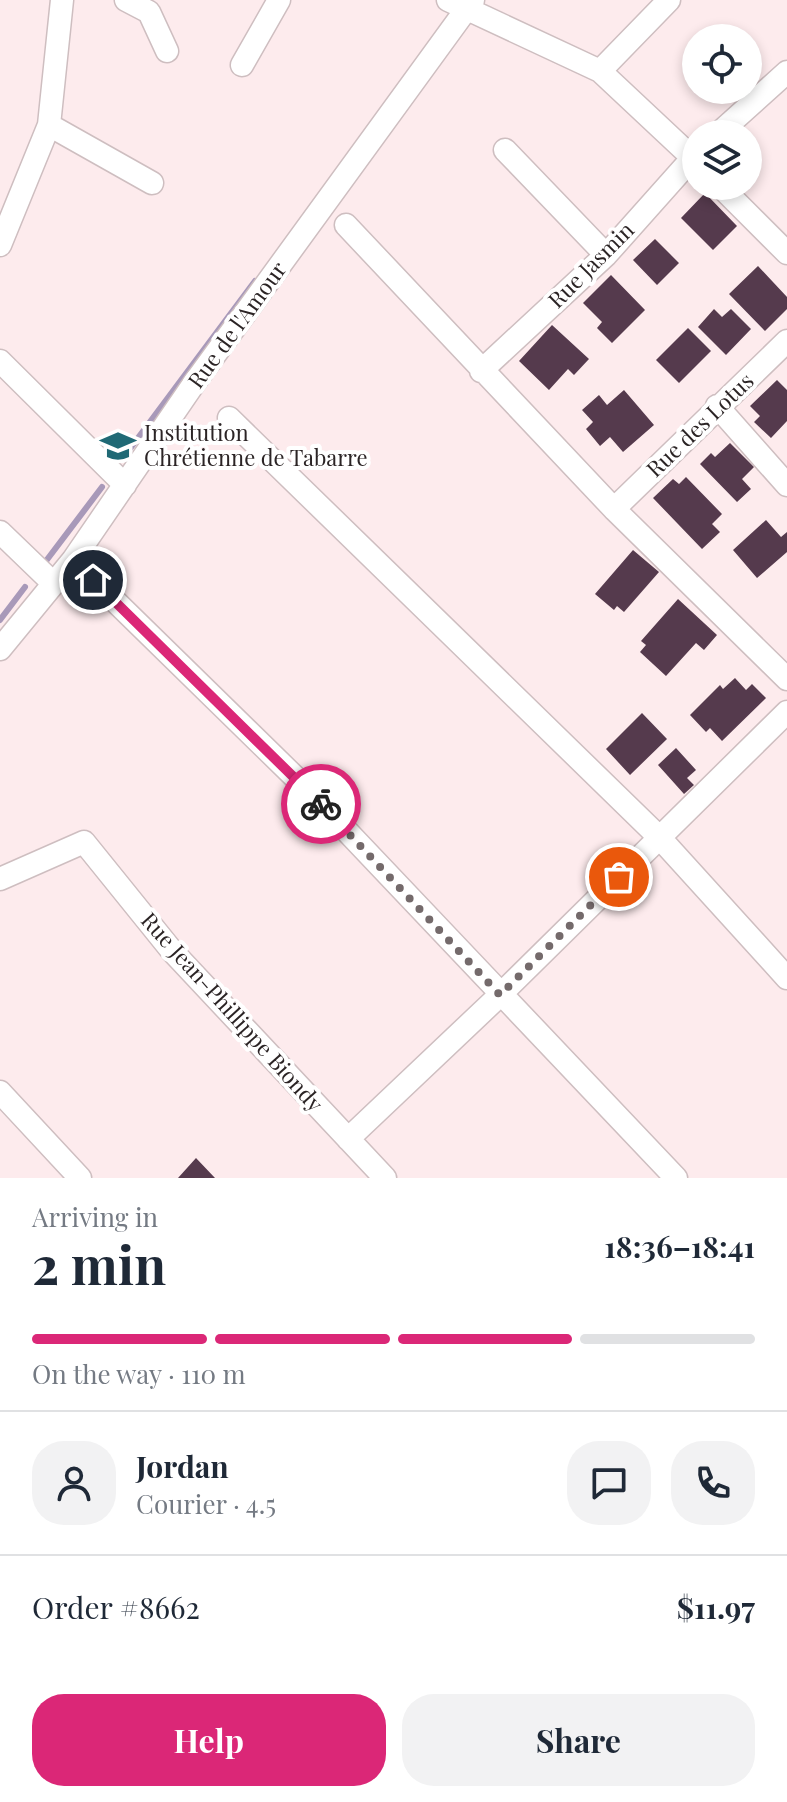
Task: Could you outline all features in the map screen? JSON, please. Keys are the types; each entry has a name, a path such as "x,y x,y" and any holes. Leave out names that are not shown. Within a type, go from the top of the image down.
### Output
{"street":[{"path":"0,245 49,125 62,0"},
{"path":"126,0 149,12 167,51"},
{"path":"242,65 279,0"},
{"path":"600,71 669,0"},
{"path":"463,4 600,71 682,146"},
{"name":"Rue de l'Amour","path":"0,649 73,560 463,4"},
{"path":"734,120 787,72"},
{"path":"49,125 152,183"},
{"path":"505,150 606,255"},
{"name":"Rue Jasmin","path":"481,371 606,255 682,172"},
{"path":"734,200 787,253"},
{"path":"346,225 614,509 787,679"},
{"name":"Rue des Lotus","path":"614,509 787,341"},
{"path":"0,361 125,485"},
{"path":"717,406 787,485"},
{"path":"229,418 659,837 787,978"},
{"path":"0,532 53,583"},
{"path":"73,560 304,786 676,1178"},
{"path":"348,1139 500,995 787,712"},
{"name":"Rue Jean-Phillippe Biondy","path":"0,879 84,842 172,951 385,1178"},
{"path":"0,1092 80,1178"}],"building":[{"path":"698,200 712,200 737,226 713,250 681,218"},
{"path":"655,239 679,263 657,285 633,260"},
{"path":"758,266 787,297 787,309 765,331 729,294"},
{"path":"611,275 645,310 612,343 597,328 602,322 583,303"},
{"path":"714,309 722,317 731,309 751,329 726,355 698,327"},
{"path":"552,325 589,359 574,375 568,369 549,390 519,361"},
{"path":"688,328 711,351 679,383 656,360"},
{"path":"777,380 787,390 787,421 771,438 754,422 760,416 750,406"},
{"path":"624,390 654,425 623,452 610,437 600,446 586,429 593,422 582,410 599,395 607,405"},
{"path":"730,443 754,467 742,479 751,489 737,502 700,464 711,453 715,457"},
{"path":"686,477 722,514 712,524 720,532 702,549 653,498 673,479 679,484"},
{"path":"766,520 781,537 787,532 787,552 757,578 733,550"},
{"path":"633,550 659,572 624,612 617,606 614,610 595,594"},
{"path":"678,599 717,635 704,650 696,643 666,676 640,652 646,645 641,641"},
{"path":"735,678 746,690 752,684 766,698 722,741 710,728 706,732 690,715 720,685 723,689"},
{"path":"642,713 667,739 630,775 606,749"},
{"path":"676,748 696,770 687,778 694,785 684,794 658,765"},
{"path":"196,1158 215,1178 178,1178"}],"waterway":[{"path":"126,454 255,281"},
{"path":"46,561 102,487"},
{"path":"0,620 25,587"}],"way so far":[{"path":"321,804 500,995 619,877"}],"place":[{"name":"Institution Chrétienne de Tabarre","path":"118,446"}],"route":[{"path":"93,580 321,804"}]}
